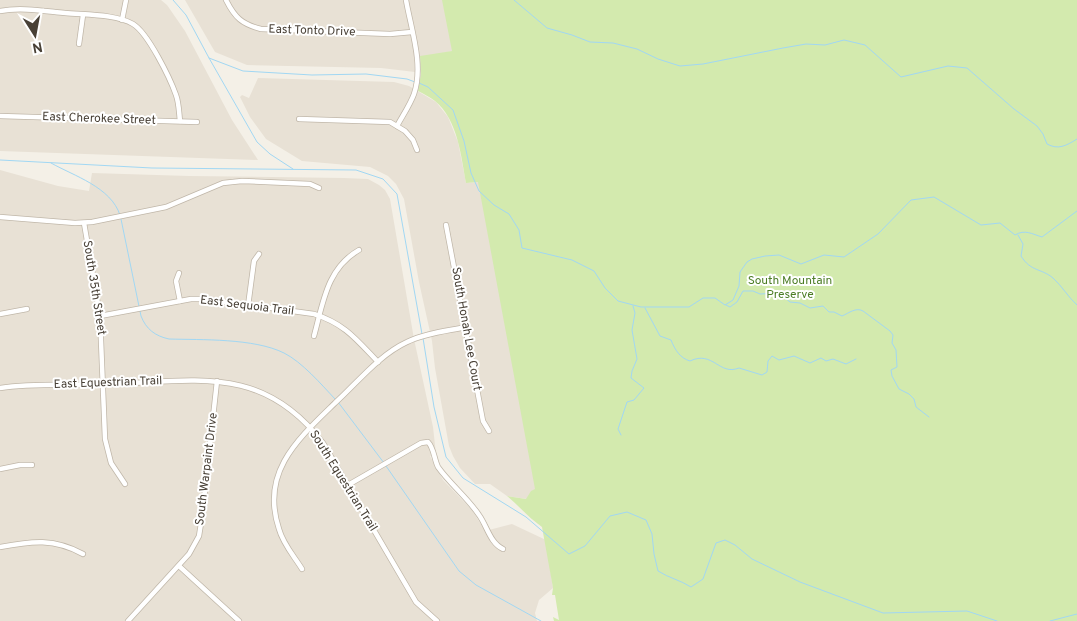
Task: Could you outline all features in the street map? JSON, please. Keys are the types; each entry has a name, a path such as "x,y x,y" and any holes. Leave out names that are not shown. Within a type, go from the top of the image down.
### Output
{"street":[{"path":"122,20 126,0"},
{"name":"East Tonto Drive","path":"226,0 234,14 247,25 261,29 390,34 412,32"},
{"path":"397,126 410,102 417,77 417,61 406,0"},
{"path":"0,10 22,9 82,15 122,20 133,24 149,41 176,94 180,122"},
{"path":"79,44 82,15"},
{"name":"East Cherokee Street","path":"0,116 198,122"},
{"path":"299,119 390,122 413,140 417,150"},
{"path":"0,217 84,223 166,207 208,188 232,182 310,184 319,188"},
{"name":"South 35th Street","path":"84,223 100,316 105,439 111,463 125,484"},
{"name":"South Honah Lee Court","path":"446,225 483,421 488,431"},
{"path":"314,336 328,284 333,274 344,260 359,250"},
{"path":"248,306 254,261 259,254"},
{"path":"179,273 176,281 180,301"},
{"name":"East Sequoia Trail","path":"100,316 180,301 204,300 320,316 348,330 378,362"},
{"path":"0,314 27,309"},
{"path":"302,569 279,530 275,510 275,488 280,466 293,446 310,426 378,362 396,348 426,335 466,327"},
{"name":"East Equestrian Trail","path":"0,388 15,386 217,381"},
{"name":"South Equestrian Trail","path":"217,381 230,382 258,390 292,410 310,426 348,484 416,602 437,621"},
{"name":"South Warpaint Drive","path":"128,621 180,566 195,545 201,526 217,381"},
{"path":"348,484 421,443 429,443 442,473 474,507 494,543 503,549"},
{"path":"0,469 32,465"},
{"path":"0,548 42,541 56,543 83,554"},
{"path":"180,566 239,621"}],"shaded area":[{"path":"0,0 161,0 167,5 185,31 232,120 258,160 0,151"},
{"path":"185,0 443,0 454,51 414,58 415,72 381,68 247,65 215,52"},
{"path":"258,78 394,82 409,86 436,102 448,117 458,142 466,183 479,182 536,489 527,499 507,496 490,484 475,484 460,468 453,456 449,446 432,341 404,199 396,184 388,176 370,167 302,161 266,139 250,117 240,97 242,95 249,98"},
{"path":"0,170 58,186 89,191 92,173 368,179 385,190 390,199 414,339 433,427 436,454 430,456 443,480 472,510 485,531 512,524 546,540 553,588 539,600 535,613 537,621 0,621"}],"green space":[{"name":"South Mountain Preserve","path":"442,0 1077,0 1077,621 554,621 553,617 559,620 555,595 552,595 553,588 542,527 507,496 526,499 531,491 535,489 478,182 466,183 460,150 449,118 435,101 418,91 421,74 420,56 452,51"}],"waterway":[{"path":"173,0 186,15 257,142 270,154 293,169"},
{"path":"514,0 547,28 590,42 613,43 637,49 658,59 680,66 703,64 806,44 825,45 844,40 865,45 901,77 948,66 967,68 1014,109 1037,126 1047,144 1055,147 1062,146 1077,139"},
{"path":"209,58 243,71 312,75 366,74 407,79 415,82"},
{"path":"419,83 428,87 453,110 464,141 471,173 479,191 494,205 509,214 519,230 522,248 572,260 594,271 605,288 618,301 641,307 689,307 703,298 715,298 725,305 733,300 739,286 740,272 747,262 752,259 779,255 801,264 824,255 844,257 878,234 911,200 934,197 981,225 1000,223 1015,235 1025,232 1042,237 1077,211"},
{"path":"0,160 152,168 356,170 383,179 397,194 422,334"},
{"path":"51,163 91,183 109,197 120,215"},
{"path":"121,219 141,316 152,331 159,336 169,339 243,342 272,348 298,362 335,399"},
{"path":"1018,235 1023,244 1021,256 1025,261 1053,278 1077,305"},
{"path":"726,305 730,307 737,302 743,291 753,291 760,294 779,293 790,302 800,303 810,308 823,306 829,312 842,316 855,310 863,311 893,335 892,343 896,350 897,367 891,370 892,376 899,389 909,394 914,399 916,407 929,417"},
{"path":"621,435 618,429 627,402 634,400 644,388 631,378 637,359 632,330 635,313 633,306"},
{"path":"645,308 660,336 671,340 678,353 690,361 698,358 705,359 726,369 739,368 762,375 767,372 768,361 772,356 779,360 794,356 810,363 821,358 826,361 833,359 846,364 856,359"},
{"path":"423,338 434,407 446,457 463,478 526,517 569,554 585,546 610,516 627,512 646,520 652,534 658,571 691,587 703,579 716,543 725,540 735,545 752,559 800,582 883,613 967,611 997,621"},
{"path":"338,402 384,463"},
{"path":"386,466 459,571 476,585 541,621"},
{"path":"1050,621 1077,614"}]}
